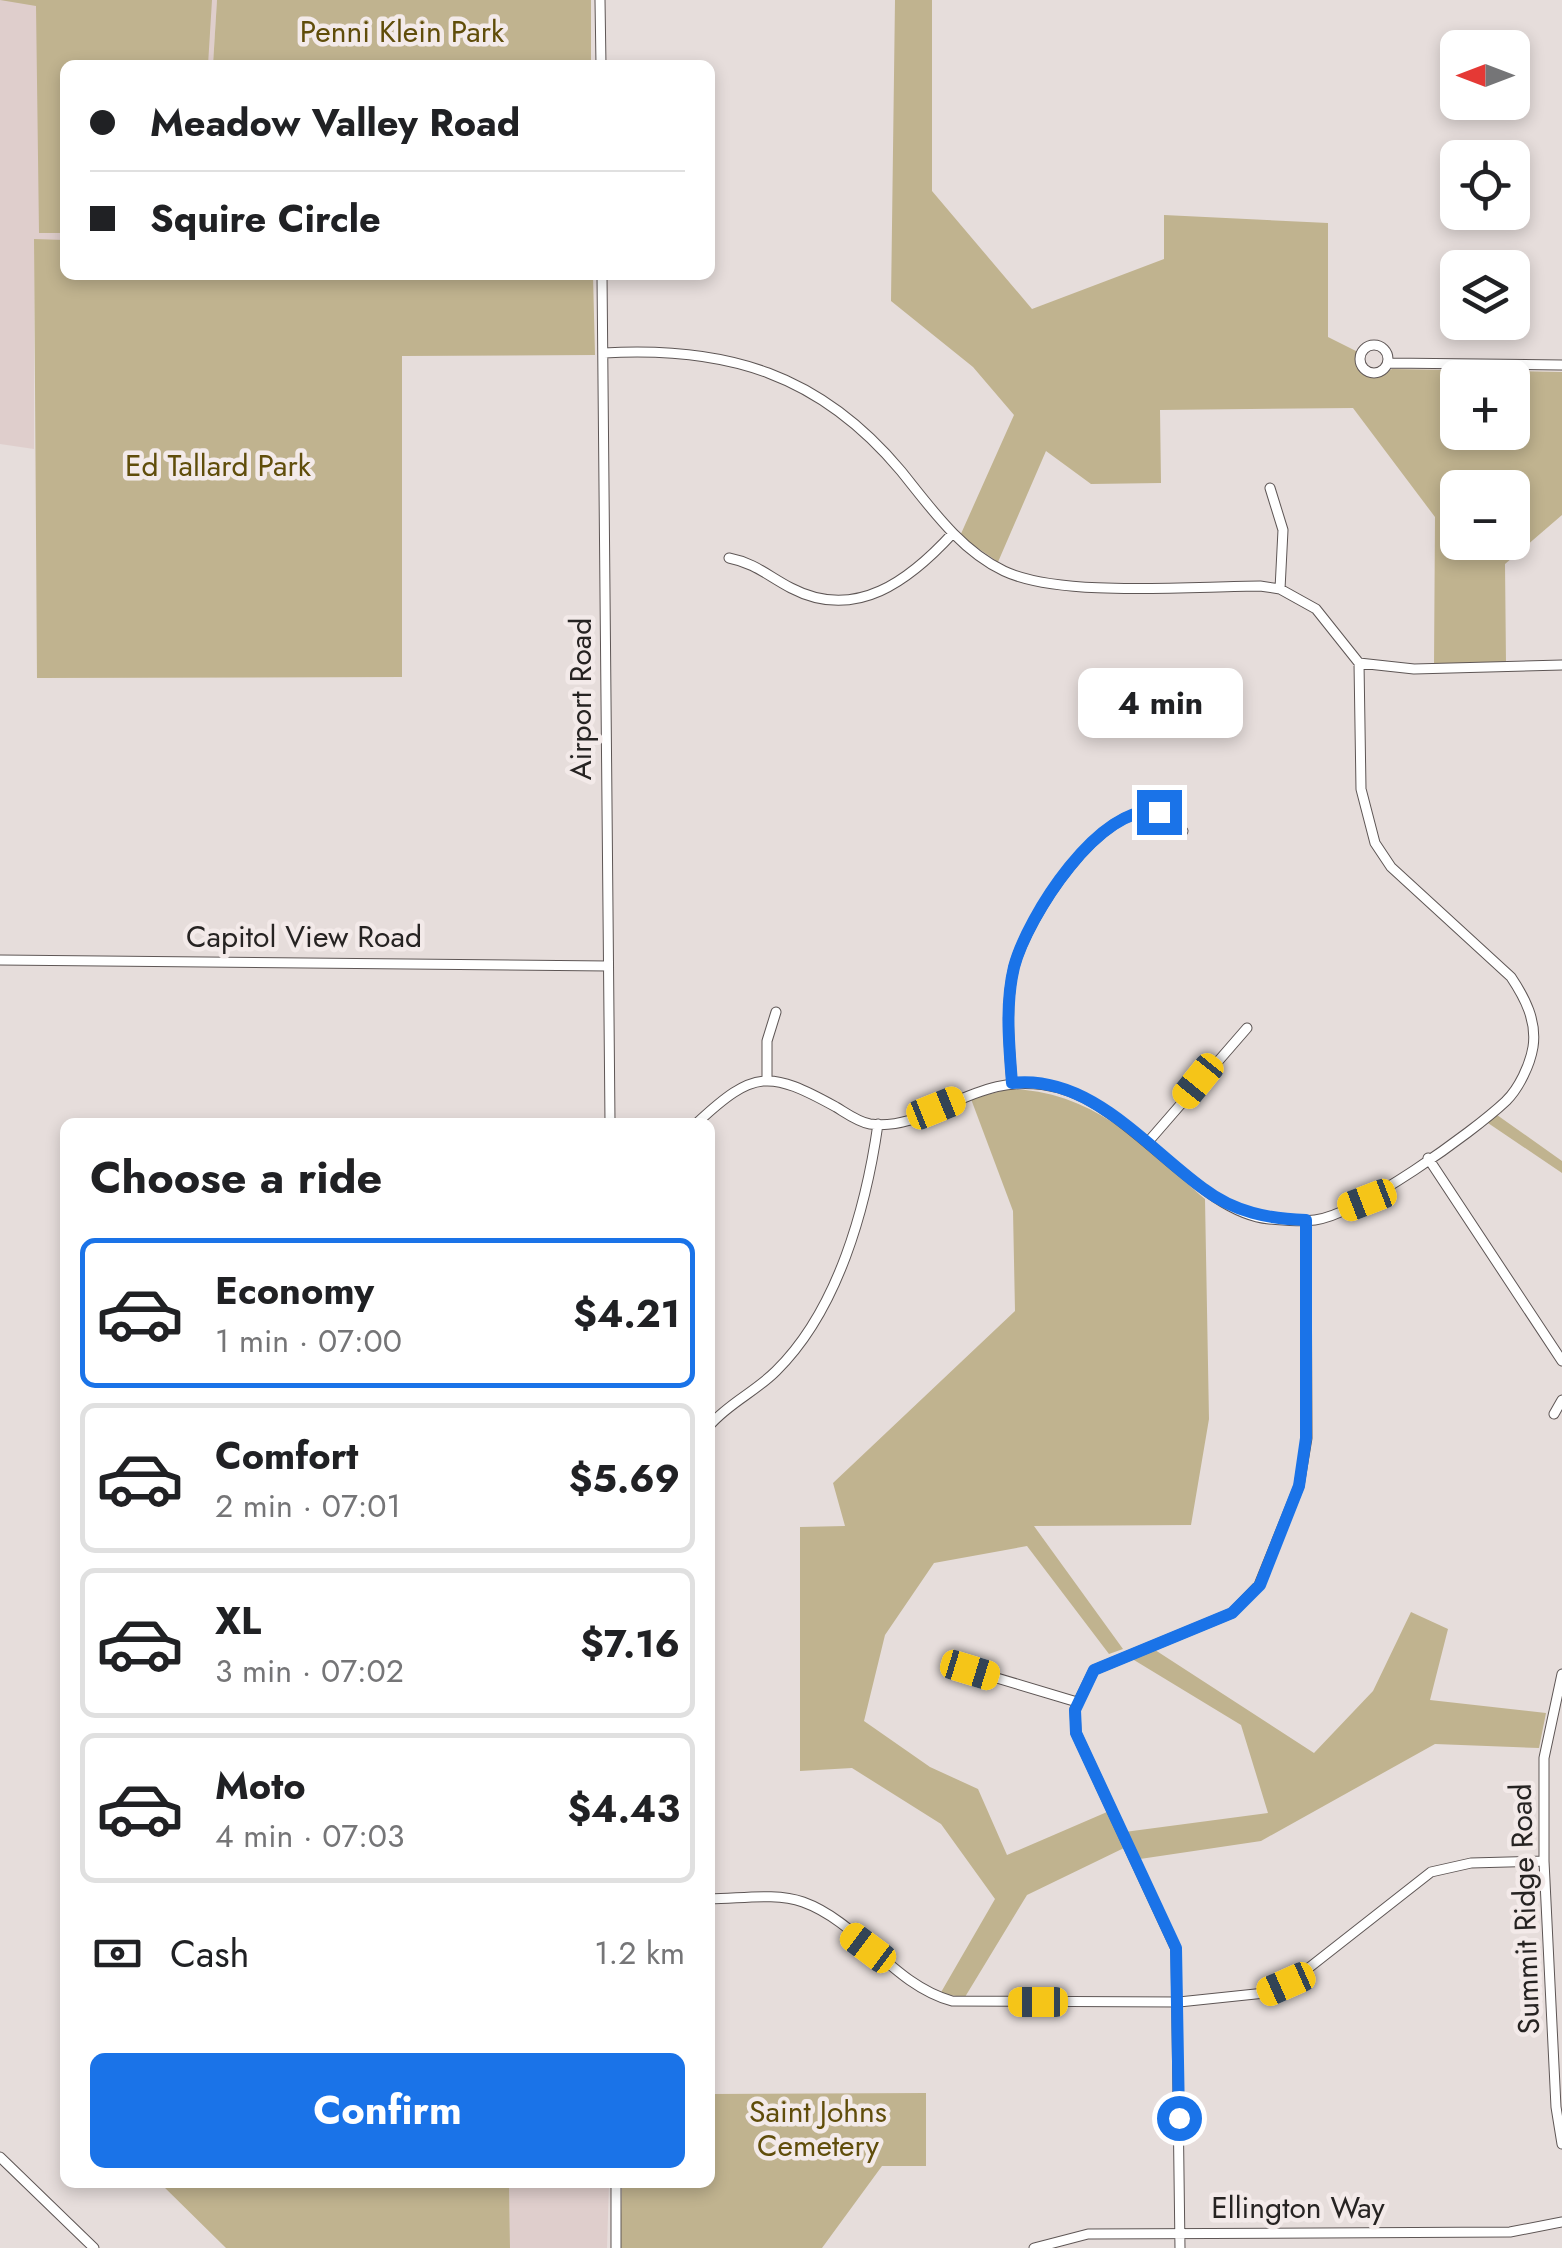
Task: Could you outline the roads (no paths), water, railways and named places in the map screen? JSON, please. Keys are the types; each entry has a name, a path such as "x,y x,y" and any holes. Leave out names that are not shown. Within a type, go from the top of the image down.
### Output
{"street":[{"path":"600,0 601,60"},
{"name":"Airport Road","path":"602,280 610,1118"},
{"path":"604,353 698,353 790,381 820,397 875,440 954,533 982,558 1033,580 1280,589 1316,609 1360,663 1360,789 1375,843 1390,867 1512,977 1522,993 1534,1030 1526,1070 1506,1101 1367,1200 1316,1220 1263,1218 1206,1191 1148,1142 1072,1092 1012,1083 990,1085 908,1119 878,1124 864,1123 804,1090 768,1080 736,1087 702,1118"},
{"path":"1388,363 1562,365"},
{"path":"1270,488 1283,530 1280,589"},
{"path":"729,558 753,562 790,588 824,601 851,602 897,584 954,533"},
{"path":"1360,663 1414,669 1562,665"},
{"path":"1012,1083 1009,1005 1014,966 1036,910 1085,849 1131,812 1159,812 1183,831"},
{"name":"Capitol View Road","path":"0,960 608,966"},
{"path":"768,1080 767,1041 776,1012"},
{"path":"1148,1142 1246,1028"},
{"path":"715,1420 727,1406 774,1374 812,1331 862,1200 878,1124"},
{"path":"1428,1158 1562,1361"},
{"path":"1180,2248 1176,1948 1076,1733 1077,1702 1094,1670 1232,1613 1260,1585 1299,1486 1306,1438 1306,1220"},
{"path":"1554,1414 1562,1400"},
{"path":"970,1670 1077,1702"},
{"name":"Summit Ridge Road","path":"1562,1674 1544,1758 1544,1861 1562,2144"},
{"path":"715,1899 785,1898 815,1906 922,1989 952,2001 1237,2000 1286,1984 1432,1872 1470,1862 1544,1861"},
{"path":"0,2157 94,2248"},
{"path":"616,2188 616,2248"},
{"name":"Ellington Way","path":"1034,2248 1088,2234 1510,2232 1562,2222"}],"park label":[{"name":"Penni Klein Park","path":"402,32"},
{"name":"Ed Tallard Park","path":"218,466"},
{"name":"Saint Johns Cemetery","path":"818,2129"}]}
